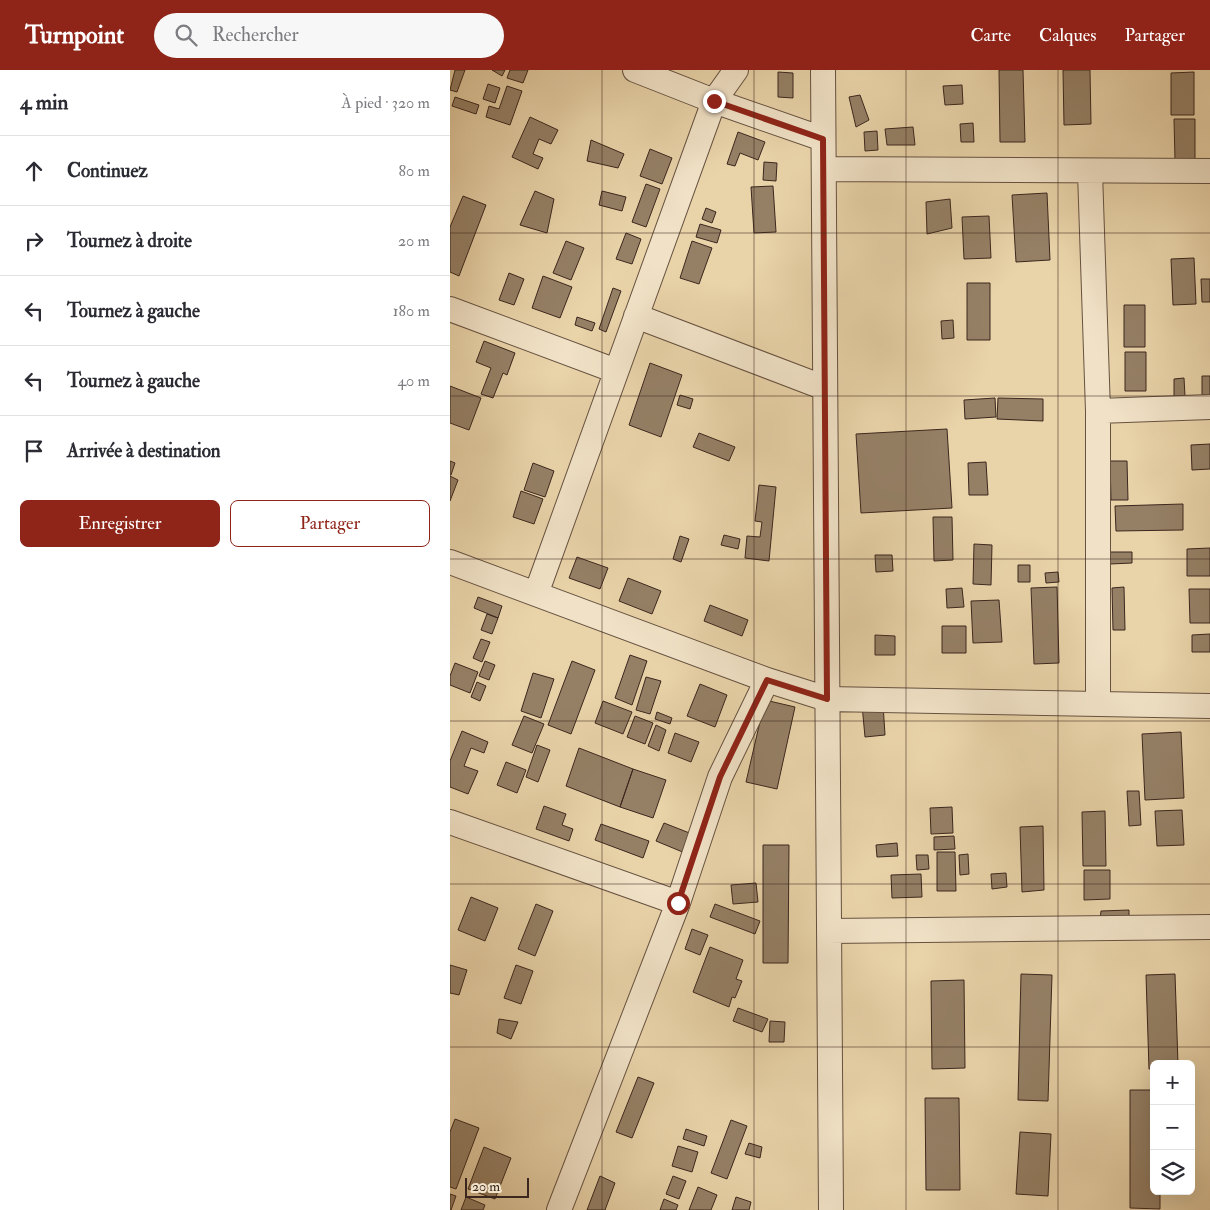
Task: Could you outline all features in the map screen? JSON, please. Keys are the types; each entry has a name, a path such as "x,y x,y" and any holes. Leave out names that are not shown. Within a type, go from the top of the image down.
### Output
{"street":[{"path":"635,70 714,101 823,139"},
{"path":"536,594 714,101 736,70"},
{"path":"823,70 831,1210"},
{"path":"824,168 1090,172 1210,171"},
{"path":"1090,172 1098,411 1098,703"},
{"path":"450,309 616,370"},
{"path":"636,316 825,388"},
{"path":"1098,411 1210,407"},
{"path":"450,562 767,680 827,699 1210,706"},
{"path":"559,1210 678,903 720,777 767,680"},
{"path":"451,826 678,903"},
{"path":"829,931 1210,928"}],"building":[{"path":"455,70 465,70 457,92 450,90"},
{"path":"492,70 505,70 502,76"},
{"path":"510,70 528,70 523,83 507,78"},
{"path":"999,70 1023,70 1025,142 1000,142"},
{"path":"1063,70 1090,70 1091,124 1064,125"},
{"path":"778,72 793,73 793,98 778,97"},
{"path":"1194,72 1194,115 1171,115 1171,73"},
{"path":"488,84 500,88 495,103 483,99"},
{"path":"962,85 963,104 945,105 943,86"},
{"path":"507,86 522,91 510,125 486,117 489,106 499,109"},
{"path":"860,95 869,120 856,127 849,97"},
{"path":"455,97 479,105 476,114 452,106"},
{"path":"530,117 558,130 551,144 539,139 533,154 543,158 538,169 512,157"},
{"path":"1174,119 1195,119 1195,160 1175,160"},
{"path":"973,123 974,142 961,142 960,124"},
{"path":"913,127 915,145 887,145 885,129"},
{"path":"877,131 878,150 865,151 864,132"},
{"path":"738,132 765,142 758,160 740,153 735,166 727,164"},
{"path":"591,140 624,154 618,168 587,161"},
{"path":"650,149 672,158 662,184 640,176"},
{"path":"764,162 777,163 776,181 763,180"},
{"path":"646,184 660,189 646,227 632,222"},
{"path":"773,186 776,232 754,233 751,187"},
{"path":"535,191 554,199 547,233 520,225"},
{"path":"602,191 626,197 622,211 599,205"},
{"path":"1047,193 1050,260 1016,262 1012,195"},
{"path":"463,196 486,205 459,276 450,272 450,227"},
{"path":"950,199 952,228 927,234 926,202"},
{"path":"706,208 716,212 712,223 702,219"},
{"path":"989,216 991,258 964,259 962,217"},
{"path":"700,224 721,230 717,243 696,237"},
{"path":"626,233 641,239 632,264 616,259"},
{"path":"566,241 584,248 571,280 553,273"},
{"path":"692,241 712,248 699,284 680,278"},
{"path":"1194,258 1196,304 1173,305 1171,259"},
{"path":"509,273 524,279 514,305 499,300"},
{"path":"543,276 572,287 560,318 532,308"},
{"path":"1201,279 1210,279 1210,302 1202,302"},
{"path":"967,283 990,283 990,340 967,340"},
{"path":"613,288 621,291 606,332 599,329"},
{"path":"1124,305 1145,305 1145,347 1124,347"},
{"path":"577,317 595,323 592,331 575,325"},
{"path":"953,320 954,338 942,339 941,321"},
{"path":"484,341 515,353 507,375 503,373 493,398 481,394 491,368 476,362"},
{"path":"1125,352 1146,352 1146,391 1125,391"},
{"path":"650,363 682,375 661,437 629,425"},
{"path":"1202,376 1210,376 1210,395 1202,395"},
{"path":"1184,378 1185,396 1174,397 1174,379"},
{"path":"450,386 481,398 469,430 450,423"},
{"path":"680,395 693,399 690,409 677,405"},
{"path":"995,398 996,417 965,419 964,400"},
{"path":"998,398 1043,399 1043,421 997,419"},
{"path":"947,429 952,508 861,513 856,434"},
{"path":"699,433 735,447 729,461 693,447"},
{"path":"1210,444 1210,469 1192,470 1191,445"},
{"path":"450,461 455,463 451,475 450,475"},
{"path":"1110,461 1127,461 1128,500 1111,500"},
{"path":"986,462 988,495 969,495 968,463"},
{"path":"533,463 554,471 545,497 524,490"},
{"path":"450,476 458,480 450,501"},
{"path":"759,485 776,487 769,561 745,558 747,536 760,537 762,522 755,521"},
{"path":"521,491 543,499 534,524 513,517"},
{"path":"1183,504 1183,530 1116,531 1115,506"},
{"path":"933,517 952,517 953,560 934,561"},
{"path":"724,535 740,539 738,549 721,545"},
{"path":"680,536 689,539 681,562 673,559"},
{"path":"974,544 992,545 991,585 973,584"},
{"path":"1210,548 1210,576 1187,576 1187,549"},
{"path":"1109,552 1132,552 1132,563 1110,564"},
{"path":"875,555 892,555 893,571 876,572"},
{"path":"577,557 608,568 600,589 569,578"},
{"path":"1018,565 1030,565 1030,582 1018,582"},
{"path":"1058,572 1059,582 1046,583 1045,573"},
{"path":"628,578 661,591 652,614 619,601"},
{"path":"1057,587 1059,663 1034,664 1031,588"},
{"path":"1124,587 1125,630 1113,630 1112,588"},
{"path":"962,588 964,607 947,608 946,589"},
{"path":"1189,589 1210,589 1210,623 1190,623"},
{"path":"478,597 502,606 498,618 474,608"},
{"path":"999,600 1002,642 973,643 971,601"},
{"path":"710,605 748,620 742,636 704,621"},
{"path":"487,614 498,618 492,634 481,630"},
{"path":"942,626 966,626 966,653 942,653"},
{"path":"1210,634 1210,652 1192,652 1192,635"},
{"path":"875,635 895,636 895,655 875,655"},
{"path":"481,639 490,642 482,662 473,658"},
{"path":"630,655 647,661 632,705 615,698"},
{"path":"485,661 495,665 489,680 479,676"},
{"path":"572,661 595,670 571,734 548,725"},
{"path":"455,663 478,672 470,693 450,685 450,676"},
{"path":"533,673 554,679 541,718 521,711"},
{"path":"646,677 661,681 650,714 636,710"},
{"path":"477,682 486,686 480,701 471,697"},
{"path":"700,684 727,695 715,727 687,716"},
{"path":"765,700 795,707 777,789 746,782"},
{"path":"603,701 632,712 623,734 595,723"},
{"path":"883,704 885,735 865,737 862,705"},
{"path":"657,712 672,718 670,724 655,719"},
{"path":"524,716 544,724 532,753 512,745"},
{"path":"635,716 653,723 645,744 627,737"},
{"path":"656,725 666,730 659,751 648,746"},
{"path":"462,731 488,742 484,753 471,748 464,766 478,771 468,794 450,787 450,761"},
{"path":"1181,732 1184,798 1145,800 1142,734"},
{"path":"675,733 699,742 691,762 668,753"},
{"path":"537,745 550,750 538,782 526,777"},
{"path":"579,748 633,769 620,807 566,786"},
{"path":"506,762 526,770 517,793 497,785"},
{"path":"633,769 666,780 653,818 620,807"},
{"path":"1127,791 1139,791 1141,825 1129,826"},
{"path":"544,806 566,814 562,825 573,829 569,841 536,829"},
{"path":"952,807 953,833 931,834 930,808"},
{"path":"1182,810 1184,845 1157,846 1155,811"},
{"path":"1105,811 1106,866 1083,866 1082,812"},
{"path":"664,823 692,834 685,853 656,841"},
{"path":"601,824 649,841 643,858 595,840"},
{"path":"1043,826 1044,890 1022,892 1020,827"},
{"path":"954,836 955,849 934,850 934,837"},
{"path":"897,843 898,856 877,857 876,845"},
{"path":"763,845 789,845 788,963 763,963"},
{"path":"937,852 955,852 956,891 937,891"},
{"path":"968,854 969,874 960,875 959,855"},
{"path":"916,855 928,855 929,869 917,870"},
{"path":"1084,870 1110,870 1110,899 1084,900"},
{"path":"1006,873 1007,887 992,889 991,874"},
{"path":"921,874 922,897 892,898 891,875"},
{"path":"756,883 758,902 733,904 731,885"},
{"path":"471,897 498,908 485,941 458,930"},
{"path":"536,904 553,911 535,956 518,949"},
{"path":"715,904 760,921 755,934 710,917"},
{"path":"1129,910 1129,920 1100,920 1101,911"},
{"path":"692,929 708,935 700,955 685,949"},
{"path":"710,947 743,960 736,979 742,981 735,998 732,997 729,1007 693,992"},
{"path":"450,965 467,970 459,995 450,993"},
{"path":"516,965 533,971 521,1004 504,998"},
{"path":"1021,974 1052,975 1048,1101 1018,1100"},
{"path":"1175,974 1178,1060 1150,1060 1150,1069 1149,1069 1146,975"},
{"path":"964,980 965,1068 932,1069 931,981"},
{"path":"738,1008 768,1019 762,1032 733,1021"},
{"path":"499,1019 518,1022 511,1039 497,1033"},
{"path":"770,1021 785,1022 784,1042 769,1042"},
{"path":"638,1077 654,1083 632,1138 616,1132"},
{"path":"1130,1090 1150,1090 1150,1195 1160,1195 1160,1209 1130,1208"},
{"path":"925,1098 959,1098 960,1190 926,1190"},
{"path":"455,1119 479,1128 456,1189 450,1187 450,1132"},
{"path":"731,1120 747,1126 727,1179 711,1173"},
{"path":"686,1129 707,1136 704,1146 683,1139"},
{"path":"1020,1132 1051,1134 1048,1196 1016,1194"},
{"path":"749,1143 762,1147 760,1158 745,1154"},
{"path":"678,1146 698,1152 692,1172 672,1166"},
{"path":"484,1147 511,1158 495,1199 468,1189"},
{"path":"600,1176 615,1183 605,1210 587,1210"},
{"path":"673,1176 686,1181 679,1199 666,1194"},
{"path":"698,1187 717,1195 711,1210 689,1210"},
{"path":"450,1194 456,1196 451,1210 450,1210"},
{"path":"466,1197 485,1205 483,1210 461,1210"},
{"path":"736,1197 751,1202 749,1210 732,1210"},
{"path":"664,1199 678,1205 676,1210 660,1210"}],"route":[{"path":"678,903 720,777 767,680 827,699 823,139 714,101"}]}
